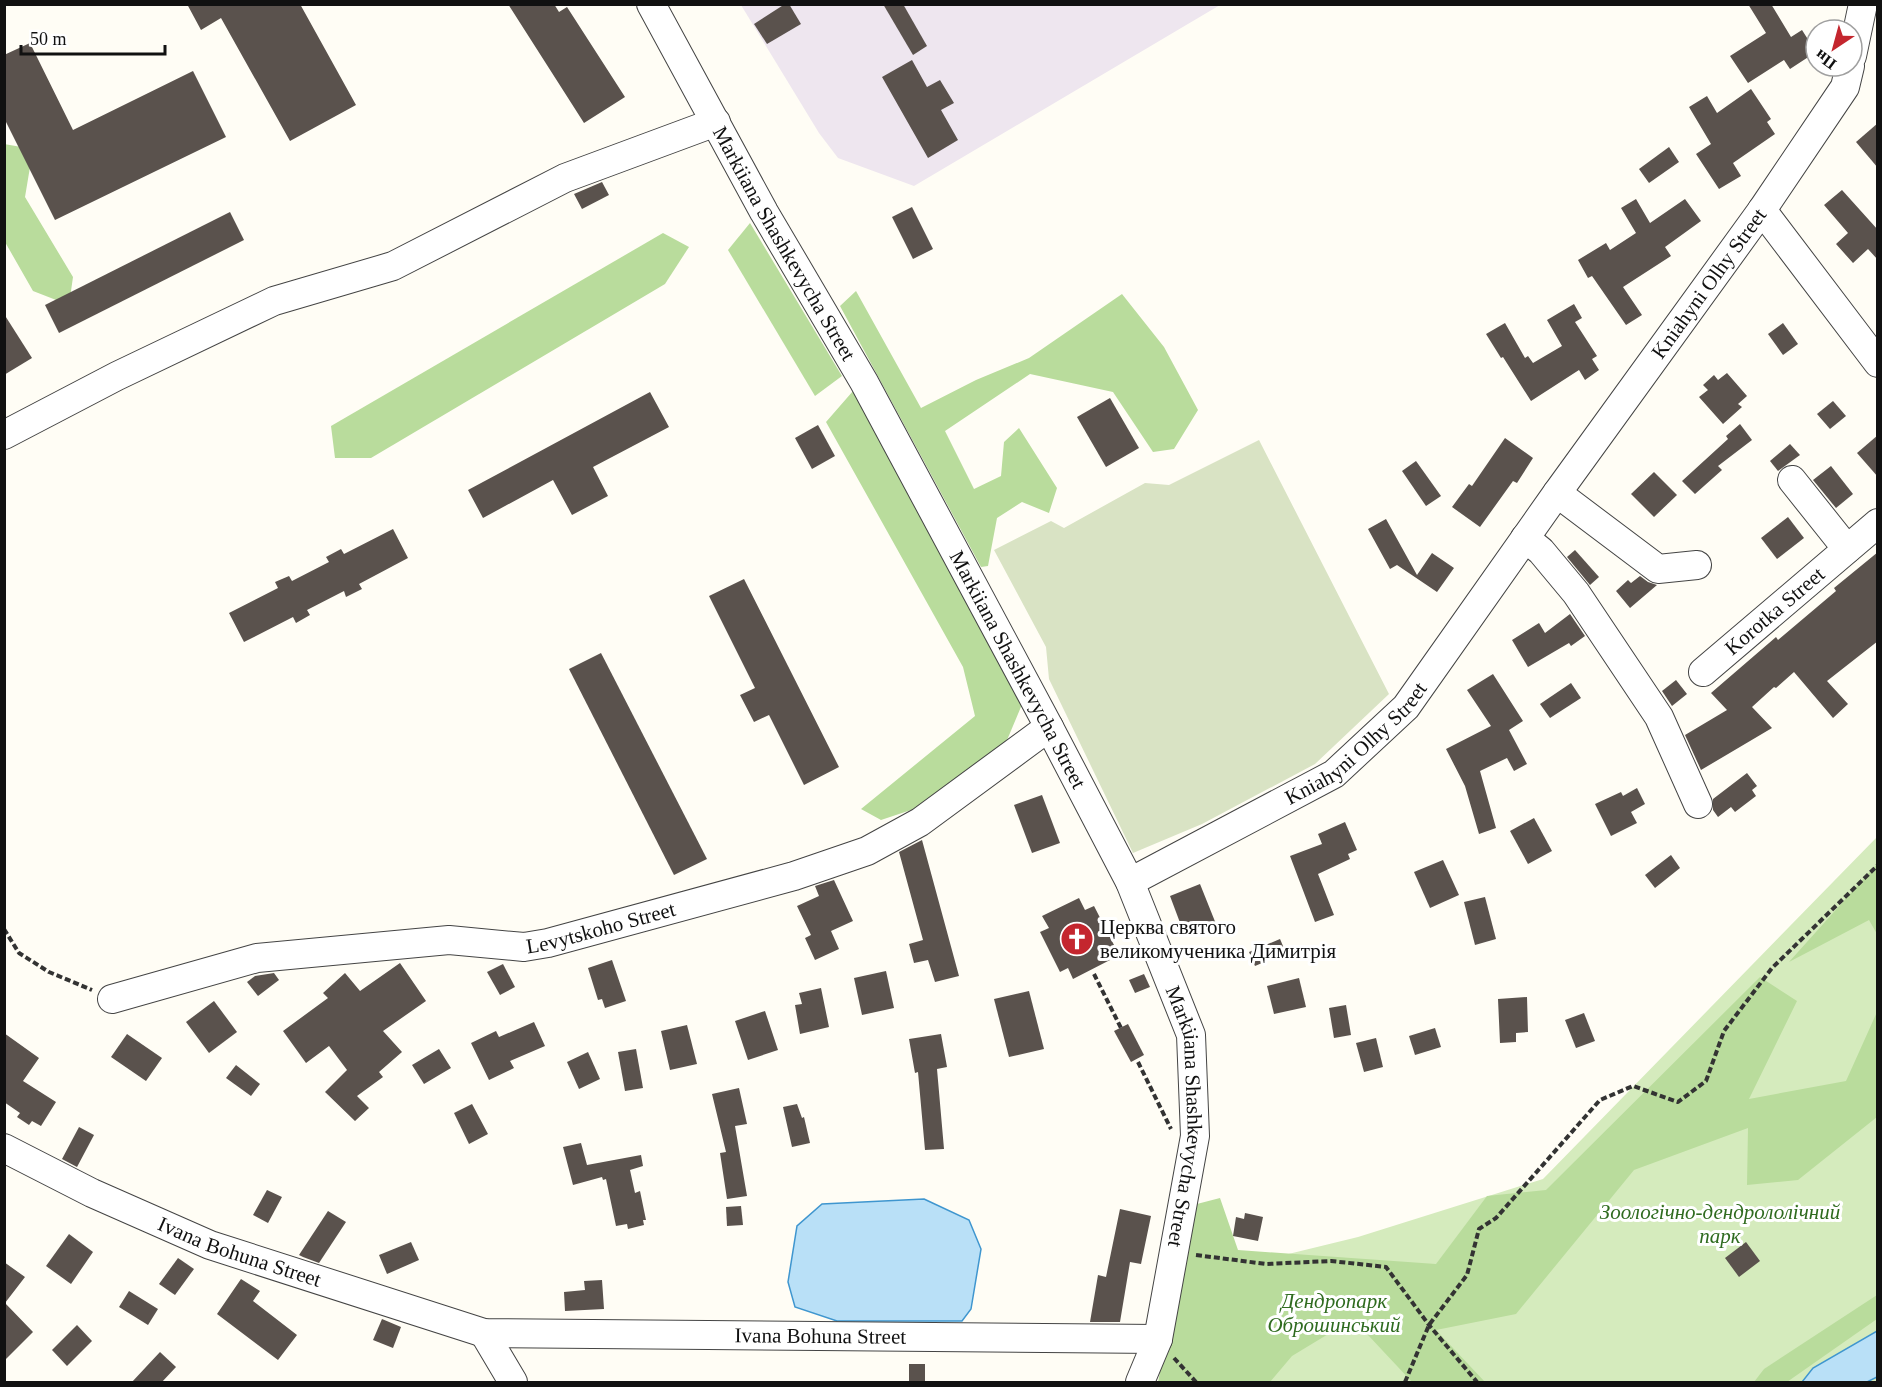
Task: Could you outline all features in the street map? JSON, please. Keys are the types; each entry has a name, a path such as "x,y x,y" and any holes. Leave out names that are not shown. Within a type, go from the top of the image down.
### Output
{"street":[{"name":"Markiiana Shashkevycha Street","path":"651,4 764,212 864,382 1049,727 1130,882 1191,1035 1195,1136 1158,1339 1140,1383"},
{"path":"1864,49 1878,34"},
{"name":"Kniahyni Olhy Street","path":"1130,882 1334,774 1406,708 1557,492 1762,210 1845,87 1847,78"},
{"path":"4,435 117,376 274,301 393,266 565,178 716,122"},
{"path":"1762,210 1878,363"},
{"path":"1792,480 1847,549"},
{"path":"1557,492 1658,569 1697,565"},
{"name":"Korotka Street","path":"1703,672 1878,523"},
{"path":"1525,538 1541,551 1576,593 1659,717 1698,804"},
{"name":"Levytskoho Street","path":"112,999 257,958 449,940 524,947 548,943 794,876 867,851 920,822 1049,727"},
{"name":"Ivana Bohuna Street","path":"4,1148 92,1194 210,1245 484,1333 1158,1339"},
{"path":"484,1333 513,1383"}],"path":[{"path":"1405,1383 1429,1325 1467,1275 1479,1229 1496,1218 1600,1100 1633,1086 1678,1102 1706,1081 1724,1031 1772,968 1878,865"},
{"path":"4,929 19,953 49,972 112,999"},
{"path":"1094,974 1121,1028"},
{"path":"1138,1062 1172,1131"},
{"path":"1174,1252 1266,1264 1330,1261 1386,1266 1429,1325 1477,1383"},
{"path":"1158,1339 1196,1383"}],"shaded area":[{"path":"741,5 1220,5 914,186 838,158 819,133"}],"green space":[{"path":"4,144 33,149 25,197 73,277 69,305 33,291 5,242"},
{"path":"750,223 842,376 815,396 728,250"},
{"path":"663,233 689,247 665,284 371,458 335,458 331,426"},
{"path":"856,291 921,408 976,380 1029,358 1122,294 1164,347 1198,410 1174,449 1153,452 1113,392 1030,374 945,431 974,489 1001,476 1004,442 1019,428 1057,488 1049,513 1022,502 997,518 988,566 981,567 840,306"},
{"path":"853,391 1023,702 1002,752 932,803 881,820 861,809 975,716 963,667 826,422"},
{"path":"1259,440 1389,694 1315,764 1202,824 1133,853 1049,679 1046,647 994,550 1051,521 1064,528 1145,483 1169,485"},
{"name":"Зоологічно-дендрололічний парк","path":"1877,837 1877,1382 1162,1382 1194,1277 1358,1237 1543,1179"},
{"path":"1877,864 1877,934 1869,920 1789,962"},
{"name":"Дендропарк Оброшинський","path":"1760,977 1797,1001 1749,1099 1846,1081 1877,1012 1877,1117 1798,1180 1747,1185 1748,1128 1634,1170 1516,1314 1436,1330 1485,1382 1412,1382 1353,1319 1292,1356 1270,1382 1158,1382 1193,1205 1220,1198 1238,1250 1436,1264 1487,1196 1546,1190"},
{"path":"1877,1295 1877,1319 1787,1382 1754,1382 1764,1369"}],"water":[{"path":"924,1199 969,1220 981,1249 971,1309 962,1321 837,1321 795,1307 788,1282 797,1226 822,1204"},
{"path":"1877,1331 1877,1377 1867,1382 1802,1382 1813,1368"}],"building":[{"path":"187,4 300,4 356,105 290,141 221,18 201,30"},
{"path":"508,4 554,4 559,12 567,7 625,97 584,123"},
{"path":"785,4 789,4 801,24 767,44 754,24"},
{"path":"883,4 903,4 927,46 913,55"},
{"path":"1748,4 1771,4 1791,37 1802,30 1804,60 1790,69 1784,60 1748,83 1730,56 1766,33"},
{"path":"30,43 73,130 193,71 226,137 55,220 4,118 4,55"},
{"path":"912,60 927,87 940,80 954,103 941,110 958,140 928,158 882,77"},
{"path":"1751,89 1771,119 1767,122 1775,134 1733,163 1741,176 1719,189 1696,154 1711,144 1689,107 1707,96 1717,113"},
{"path":"1878,123 1878,168 1856,142"},
{"path":"1669,147 1679,162 1649,183 1639,169"},
{"path":"602,182 609,195 582,209 574,194"},
{"path":"1842,190 1878,230 1878,260 1868,249 1853,263 1836,244 1848,233 1824,205"},
{"path":"1636,199 1650,223 1685,199 1701,221 1665,247 1671,256 1623,287 1642,315 1626,325 1592,276 1588,278 1578,260 1606,243 1610,250 1636,233 1621,208"},
{"path":"912,207 933,249 913,259 892,217"},
{"path":"230,212 244,240 59,333 45,305"},
{"path":"1574,304 1582,318 1575,322 1597,356 1592,359 1599,370 1585,380 1579,370 1531,401 1486,334 1505,323 1525,358 1528,356 1533,363 1562,346 1547,320"},
{"path":"4,314 32,358 4,375"},
{"path":"1783,323 1798,344 1783,355 1768,334"},
{"path":"1727,373 1747,396 1738,404 1742,407 1723,424 1699,397 1708,390 1703,385 1714,375 1718,380"},
{"path":"650,392 669,427 593,467 608,496 572,515 553,480 483,518 468,490"},
{"path":"1110,398 1139,448 1106,467 1077,417"},
{"path":"1833,401 1846,416 1830,429 1817,414"},
{"path":"1740,424 1752,440 1718,466 1722,470 1695,494 1682,481 1728,439 1726,436"},
{"path":"818,425 835,456 812,469 795,438"},
{"path":"1878,435 1878,477 1857,453"},
{"path":"1505,438 1533,458 1517,483 1513,481 1480,527 1452,507 1469,484 1472,486"},
{"path":"1790,444 1800,455 1778,471 1770,461"},
{"path":"1416,461 1441,496 1426,506 1402,471"},
{"path":"1831,466 1853,494 1836,508 1813,480"},
{"path":"1654,472 1677,495 1654,517 1631,494"},
{"path":"1788,517 1804,538 1777,559 1761,538"},
{"path":"1386,519 1417,575 1432,553 1454,568 1437,592 1397,565 1390,569 1368,529"},
{"path":"393,529 408,558 359,584 362,589 346,597 344,591 307,610 310,615 296,623 293,617 244,642 229,613 278,588 275,582 289,576 292,581 329,562 326,557 341,549 344,554"},
{"path":"1575,550 1599,577 1590,585 1567,557"},
{"path":"1878,552 1878,641 1827,681 1848,704 1833,718 1794,672 1752,707 1772,728 1701,770 1685,735 1727,710 1711,693 1776,637 1778,640 1836,591 1834,588"},
{"path":"1640,576 1657,585 1630,608 1616,591 1628,580 1631,583"},
{"path":"744,579 839,767 804,785 769,715 754,722 740,695 755,688 709,596"},
{"path":"1570,614 1585,636 1571,646 1569,643 1528,667 1512,640 1539,623 1545,633"},
{"path":"601,653 707,859 674,875 569,669"},
{"path":"1493,674 1523,721 1509,730 1527,764 1514,771 1507,758 1480,771 1496,828 1479,834 1465,786 1446,749 1491,726 1467,690"},
{"path":"1676,680 1687,694 1672,706 1662,691"},
{"path":"1571,683 1581,698 1550,718 1540,704"},
{"path":"1747,773 1757,786 1752,790 1756,796 1735,812 1731,807 1718,817 1713,810 1713,799"},
{"path":"1637,788 1645,804 1631,812 1637,823 1611,836 1595,804 1621,792 1623,796"},
{"path":"1042,795 1060,843 1032,853 1014,805"},
{"path":"1534,818 1552,851 1528,864 1510,831"},
{"path":"1345,822 1357,850 1348,854 1350,859 1318,874 1334,915 1315,922 1290,856 1322,844 1318,834"},
{"path":"922,840 959,976 935,982 928,960 914,963 909,944 923,940 899,852"},
{"path":"1671,855 1680,868 1655,888 1645,875"},
{"path":"1443,860 1459,895 1430,908 1414,872"},
{"path":"834,880 853,921 831,931 839,949 815,960 805,938 811,935 797,906 819,896 815,886"},
{"path":"1200,884 1216,924 1185,936 1170,896"},
{"path":"1485,897 1496,939 1475,945 1464,902"},
{"name":"Церква святого великомученика Димитрія","path":"1079,898 1085,910 1094,906 1114,945 1105,950 1110,960 1073,979 1068,968 1060,972 1040,932 1049,928 1042,916"},
{"path":"1280,939 1286,953 1255,966 1249,952"},
{"path":"612,960 626,1001 605,1008 602,999 598,1000 588,968"},
{"path":"400,963 426,1001 383,1031 402,1052 379,1072 383,1077 357,1096 369,1108 355,1121 325,1092 347,1070 329,1046 306,1063 283,1031 328,998 323,993 345,973 360,991"},
{"path":"503,964 515,987 500,995 487,972"},
{"path":"886,971 894,1008 862,1015 854,978"},
{"path":"274,973 279,980 258,996 247,982 255,976"},
{"path":"1144,974 1150,987 1135,993 1129,980"},
{"path":"1299,978 1306,1007 1274,1014 1267,986"},
{"path":"821,988 829,1027 800,1034 795,1005 802,1004 799,993"},
{"path":"1029,991 1044,1049 1009,1057 994,999"},
{"path":"1527,997 1528,1032 1516,1033 1516,1042 1500,1043 1498,999"},
{"path":"214,1001 237,1032 209,1053 186,1022"},
{"path":"1346,1005 1351,1035 1334,1038 1329,1008"},
{"path":"765,1011 778,1050 748,1060 735,1021"},
{"path":"1584,1013 1595,1041 1576,1048 1565,1020"},
{"path":"534,1022 545,1046 510,1061 514,1068 489,1080 471,1043 496,1031 499,1037"},
{"path":"1128,1024 1144,1055 1131,1062 1114,1031"},
{"path":"687,1025 697,1064 670,1070 661,1031"},
{"path":"1435,1028 1441,1047 1415,1055 1409,1036"},
{"path":"4,1033 39,1058 23,1081 56,1102 41,1126 32,1121 29,1125 17,1117 20,1113 4,1102"},
{"path":"127,1034 162,1058 146,1081 111,1057"},
{"path":"941,1034 947,1067 937,1069 944,1149 925,1150 918,1072 915,1073 909,1039"},
{"path":"1376,1038 1383,1067 1364,1072 1356,1043"},
{"path":"439,1049 451,1068 424,1084 412,1065"},
{"path":"636,1049 643,1088 625,1091 618,1052"},
{"path":"588,1052 600,1079 579,1089 567,1062"},
{"path":"236,1065 260,1084 251,1096 226,1078"},
{"path":"739,1088 747,1124 735,1126 747,1196 727,1199 720,1153 726,1152 712,1094"},
{"path":"472,1104 488,1134 469,1144 454,1113"},
{"path":"797,1104 802,1118 804,1117 810,1143 792,1147 783,1107"},
{"path":"79,1127 94,1135 77,1167 62,1159"},
{"path":"581,1143 587,1165 641,1155 643,1166 630,1170 635,1193 640,1191 646,1220 643,1220 644,1225 628,1229 627,1224 616,1226 606,1179 603,1180 602,1177 573,1185 563,1147"},
{"path":"267,1190 282,1197 268,1223 253,1215"},
{"path":"741,1206 743,1225 727,1226 726,1207"},
{"path":"1120,1209 1151,1216 1141,1264 1130,1262 1120,1322 1090,1322 1098,1275 1106,1277"},
{"path":"328,1211 346,1222 319,1263 299,1255"},
{"path":"1245,1213 1263,1217 1258,1241 1233,1236 1236,1217 1244,1219"},
{"path":"69,1234 93,1252 71,1284 46,1266"},
{"path":"411,1242 419,1260 387,1274 379,1255"},
{"path":"1746,1242 1760,1261 1739,1277 1725,1258"},
{"path":"178,1258 194,1269 175,1295 159,1284"},
{"path":"4,1262 25,1277 5,1303 33,1332 4,1361"},
{"path":"241,1279 260,1291 253,1301 297,1335 278,1360 217,1314"},
{"path":"602,1280 604,1309 565,1311 564,1292 585,1290 584,1281"},
{"path":"129,1291 158,1309 148,1325 119,1307"},
{"path":"382,1319 401,1327 393,1348 373,1340"},
{"path":"77,1325 92,1341 67,1366 52,1350"},
{"path":"160,1352 176,1367 161,1383 131,1383"},
{"path":"909,1364 925,1364 925,1383 909,1383"}],"place":[{"name":"Церква святого великомученика Димитрія","path":"1077,939"}]}
